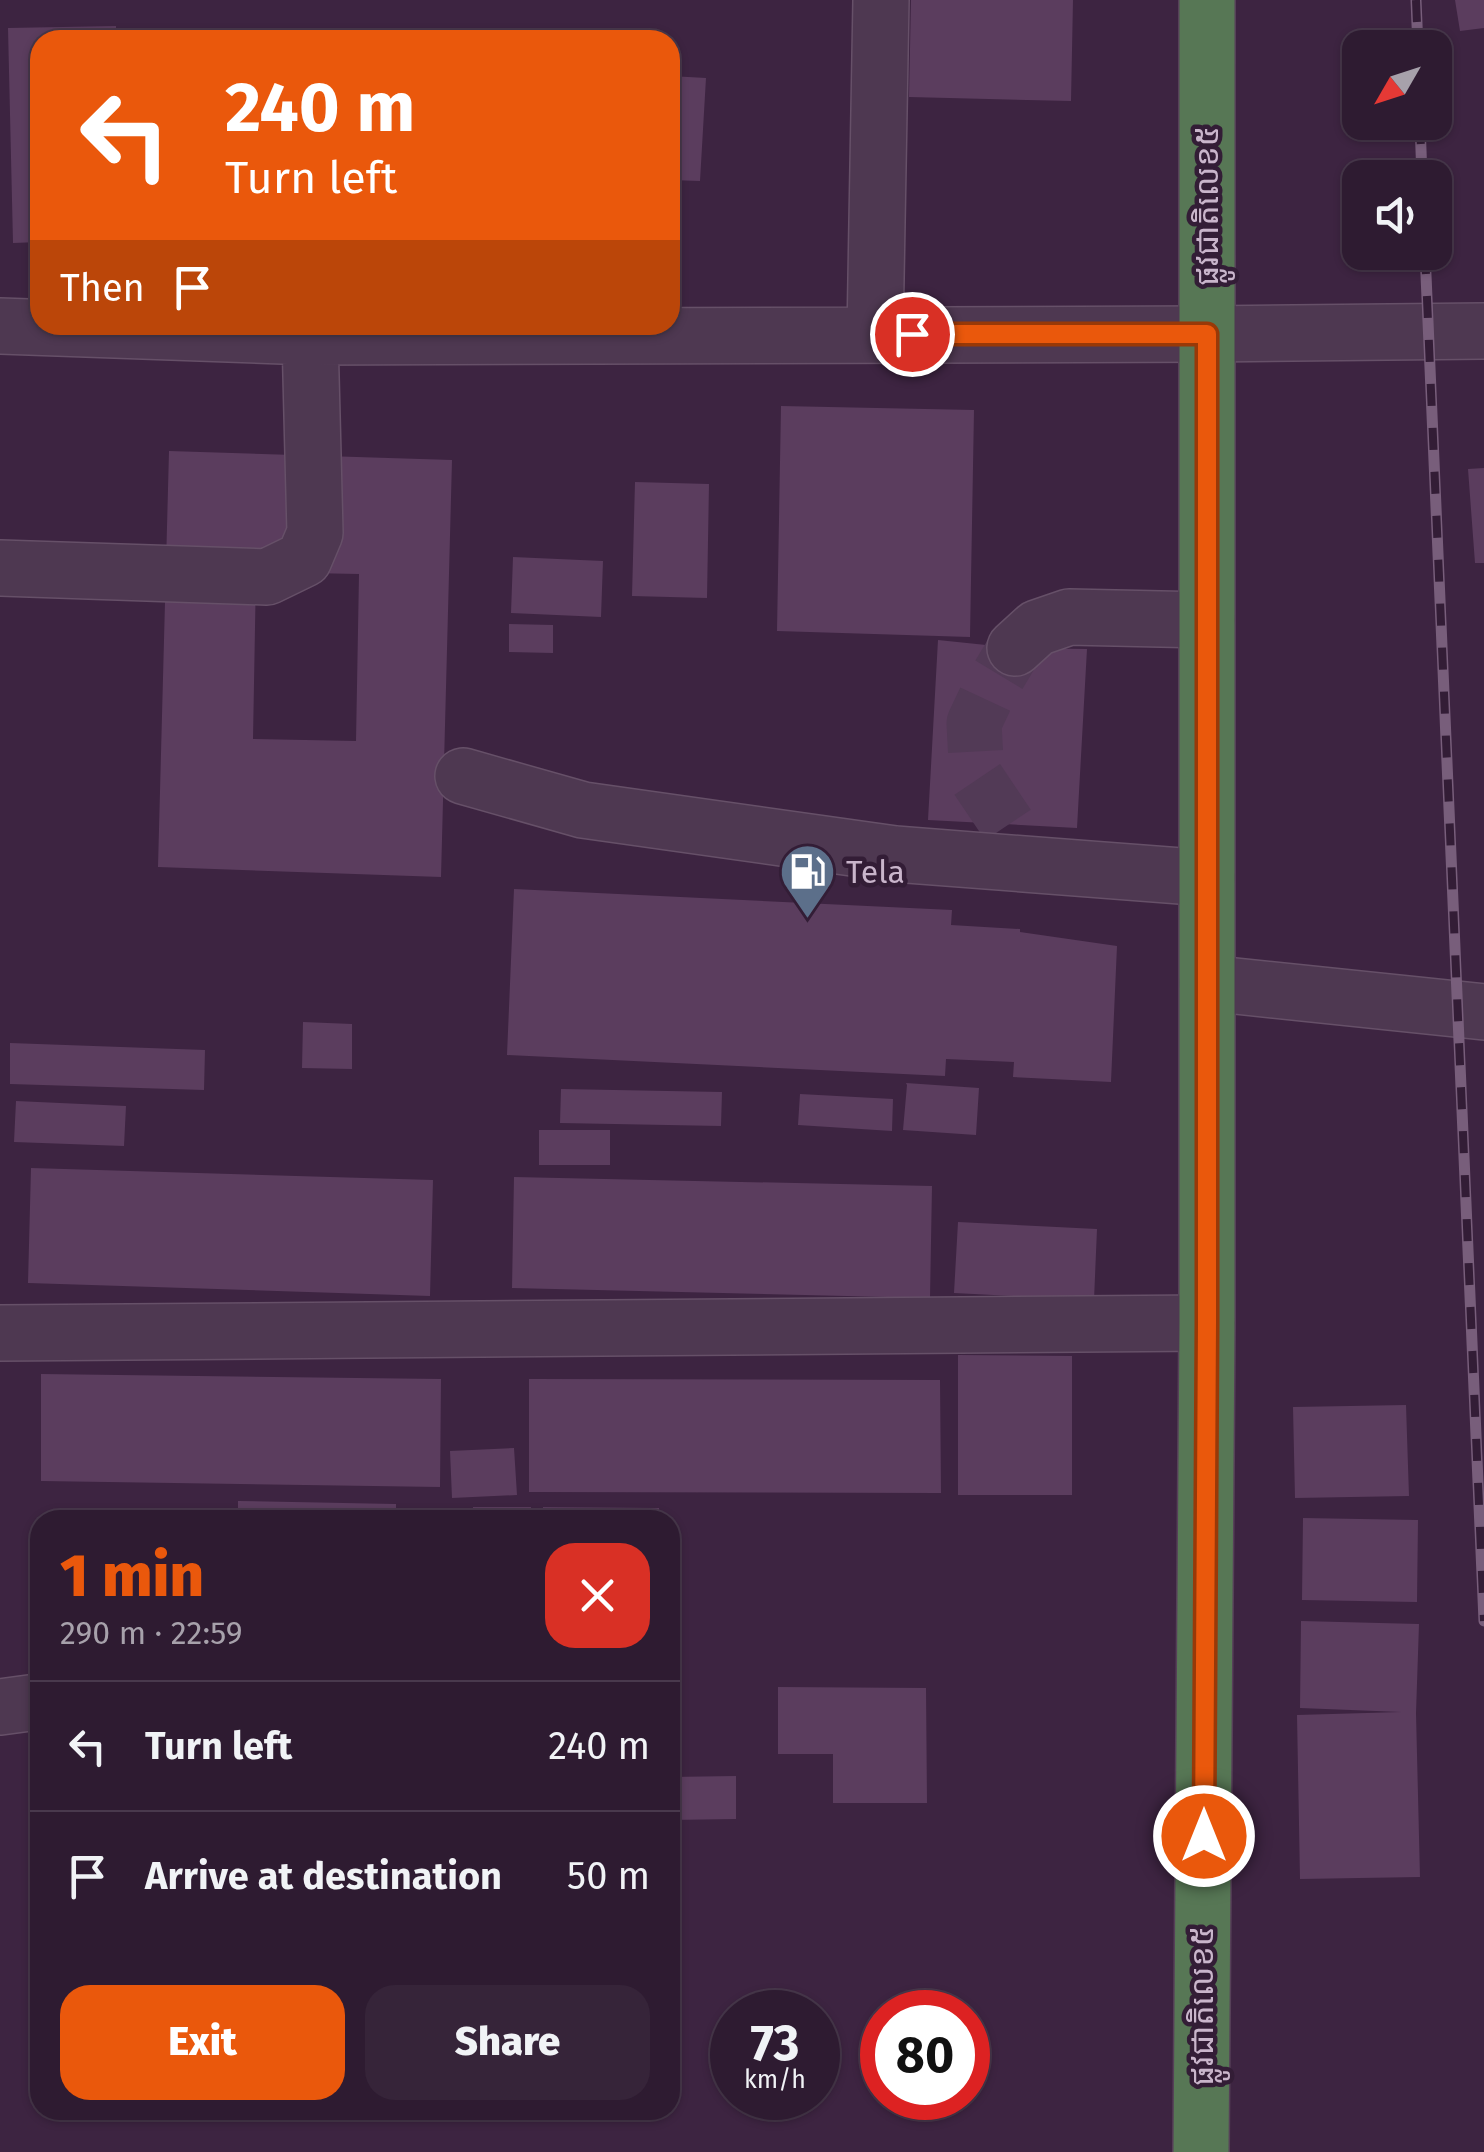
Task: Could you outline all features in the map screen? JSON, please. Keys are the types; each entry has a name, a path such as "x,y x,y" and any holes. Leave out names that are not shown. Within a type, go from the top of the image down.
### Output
{"highway":[{"name":"ផ្លូវជាតិលេខ៥","path":"1201,2152 1207,1323 1207,0"}],"street":[{"path":"875,334 881,0"},
{"path":"0,326 30,327"},
{"path":"254,335 1484,331"},
{"path":"0,568 267,577 304,559 314,533 310,337"},
{"path":"1015,648 1037,628 1070,616 1207,620"},
{"path":"463,776 584,810 895,854 1207,862"},
{"path":"1008,825 1057,845 1106,842 1207,862"},
{"path":"1207,982 1484,1012"},
{"path":"0,1333 1207,1323"}],"building":[{"path":"911,0 1073,0 1071,101 909,97"},
{"path":"1455,0 1484,0 1484,28 1460,31"},
{"path":"116,26 116,30 30,30 30,242 13,243 8,28"},
{"path":"680,77 706,78 700,181 680,180"},
{"path":"781,406 974,410 970,637 777,631"},
{"path":"169,451 452,460 441,877 158,867","holes":["256,572 359,574 356,741 253,739"]},
{"path":"1484,468 1484,563 1475,563 1468,469"},
{"path":"635,482 709,484 707,598 632,596"},
{"path":"513,557 603,561 601,617 511,613"},
{"path":"509,624 553,625 553,653 509,652"},
{"path":"938,640 1015,648 1087,649 1077,828 928,820"},
{"path":"514,889 952,910 951,925 1020,929 1117,946 1111,1082 1013,1077 1014,1062 946,1059 945,1076 507,1055"},
{"path":"303,1022 352,1024 352,1069 302,1068"},
{"path":"10,1043 205,1050 204,1090 10,1084"},
{"path":"906,1083 979,1088 976,1135 903,1130"},
{"path":"561,1089 722,1092 721,1126 560,1123"},
{"path":"800,1094 893,1099 892,1131 798,1125"},
{"path":"16,1101 126,1106 124,1146 14,1142"},
{"path":"539,1130 610,1130 610,1165 539,1165"},
{"path":"31,1168 433,1180 430,1296 28,1283"},
{"path":"514,1177 932,1186 930,1298 512,1288"},
{"path":"958,1222 1097,1229 1094,1300 954,1293"},
{"path":"958,1355 1072,1356 1072,1495 958,1495"},
{"path":"41,1374 441,1379 440,1487 41,1481"},
{"path":"529,1379 940,1380 941,1493 529,1492"},
{"path":"1406,1405 1409,1496 1295,1498 1293,1407"},
{"path":"514,1448 517,1495 452,1498 450,1451"},
{"path":"238,1501 396,1504 396,1510 238,1510"},
{"path":"473,1507 531,1507 531,1510 473,1510"},
{"path":"543,1507 659,1508 659,1510"},
{"path":"1303,1518 1418,1520 1417,1602 1302,1600"},
{"path":"1301,1621 1419,1624 1416,1713 1420,1877 1300,1879 1297,1715 1401,1712 1300,1708"},
{"path":"778,1687 926,1688 927,1803 833,1803 833,1754 778,1754"},
{"path":"736,1776 736,1819 680,1820 680,1777"}],"tunnel":[{"path":"1008,825 977,779 974,723 1015,648"}],"railway":[{"path":"1416,0 1417,30"},
{"path":"1421,140 1421,160"},
{"path":"1426,270 1484,1621"}],"place":[{"name":"Tela","path":"807,921"}],"route":[{"path":"912,334 1207,334 1204,1836"}]}
